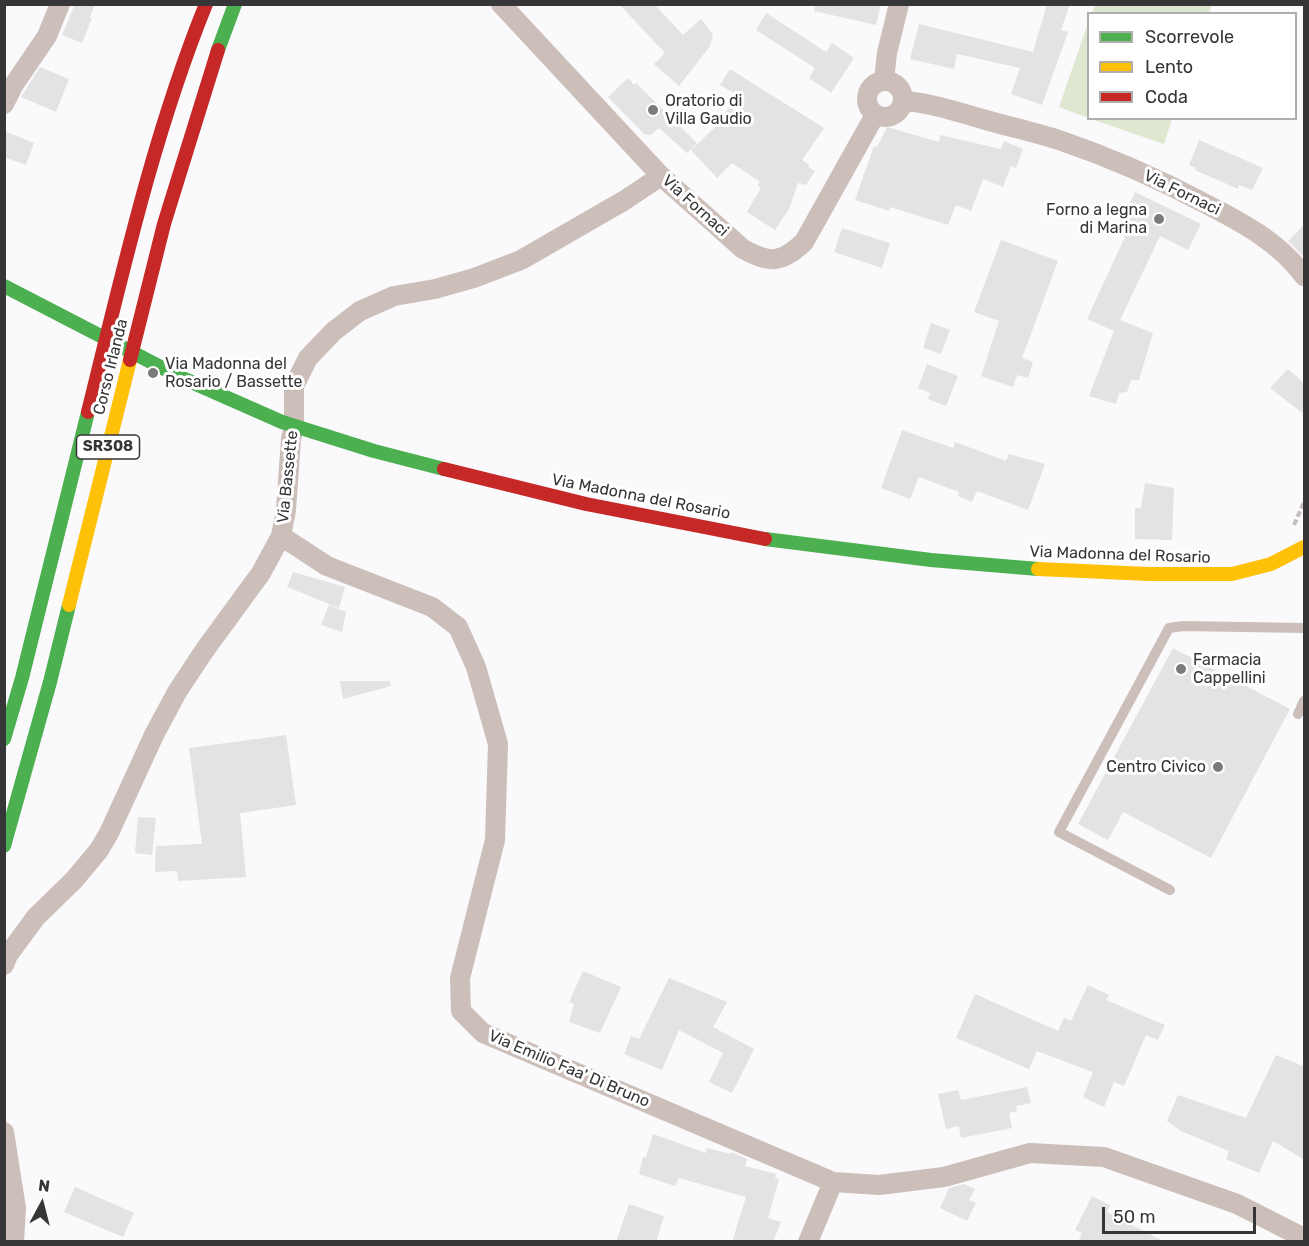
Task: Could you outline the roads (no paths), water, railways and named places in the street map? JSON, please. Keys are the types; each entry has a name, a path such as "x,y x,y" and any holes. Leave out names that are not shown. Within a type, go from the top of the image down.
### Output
{"main road":[{"name":"Corso Irlanda","path":"4,740 22,678 136,216 191,41 206,4"},
{"name":"Corso Irlanda","path":"4,846 50,682 164,224 218,50 235,4"},
{"name":"Via Madonna del Rosario","path":"4,286 208,391 294,426 384,454 586,504 783,542 931,560 1066,571 1232,574 1271,564 1305,547"}],"street":[{"path":"4,104 13,86 47,36 60,4"},
{"name":"Via Fornaci","path":"501,4 661,176 743,249 757,257 770,260 788,256 804,242 875,115"},
{"path":"884,80 887,54 899,4"},
{"path":"884,80 894,83 902,90 904,101 902,107 893,116 887,118 875,115 867,105 866,98 872,86 884,80"},
{"name":"Via Fornaci","path":"904,101 966,114 1059,140 1130,167 1248,225 1274,244 1295,263 1305,276"},
{"name":"Via Bassette","path":"6,958 36,917 74,880 99,850 177,692 261,573 281,536 286,510 294,426 294,386 308,358 334,330 360,311 394,296 435,289 474,278 521,260 625,200 661,176"},
{"name":"Via Emilio Faa' Di Bruno","path":"281,536 327,566 432,607 458,627 476,667 498,744 495,840 460,978 461,1011 483,1033 833,1182 879,1185 944,1177 1030,1153 1104,1157 1237,1204 1305,1238"},
{"path":"4,1132 16,1208 14,1242"},
{"path":"808,1242 833,1182"}],"lane":[{"path":"1170,890 1059,832 1169,628 1183,626 1305,628"},
{"path":"1298,714 1305,701"}],"place":[{"name":"Oratorio di Villa Gaudio","path":"653,110"},
{"name":"Forno a legna di Marina","path":"1159,219"},
{"name":"Via Madonna del Rosario / Bassette","path":"153,373"},
{"name":"Farmacia Cappellini","path":"1181,669"},
{"name":"Centro Civico","path":"1218,767"}]}
